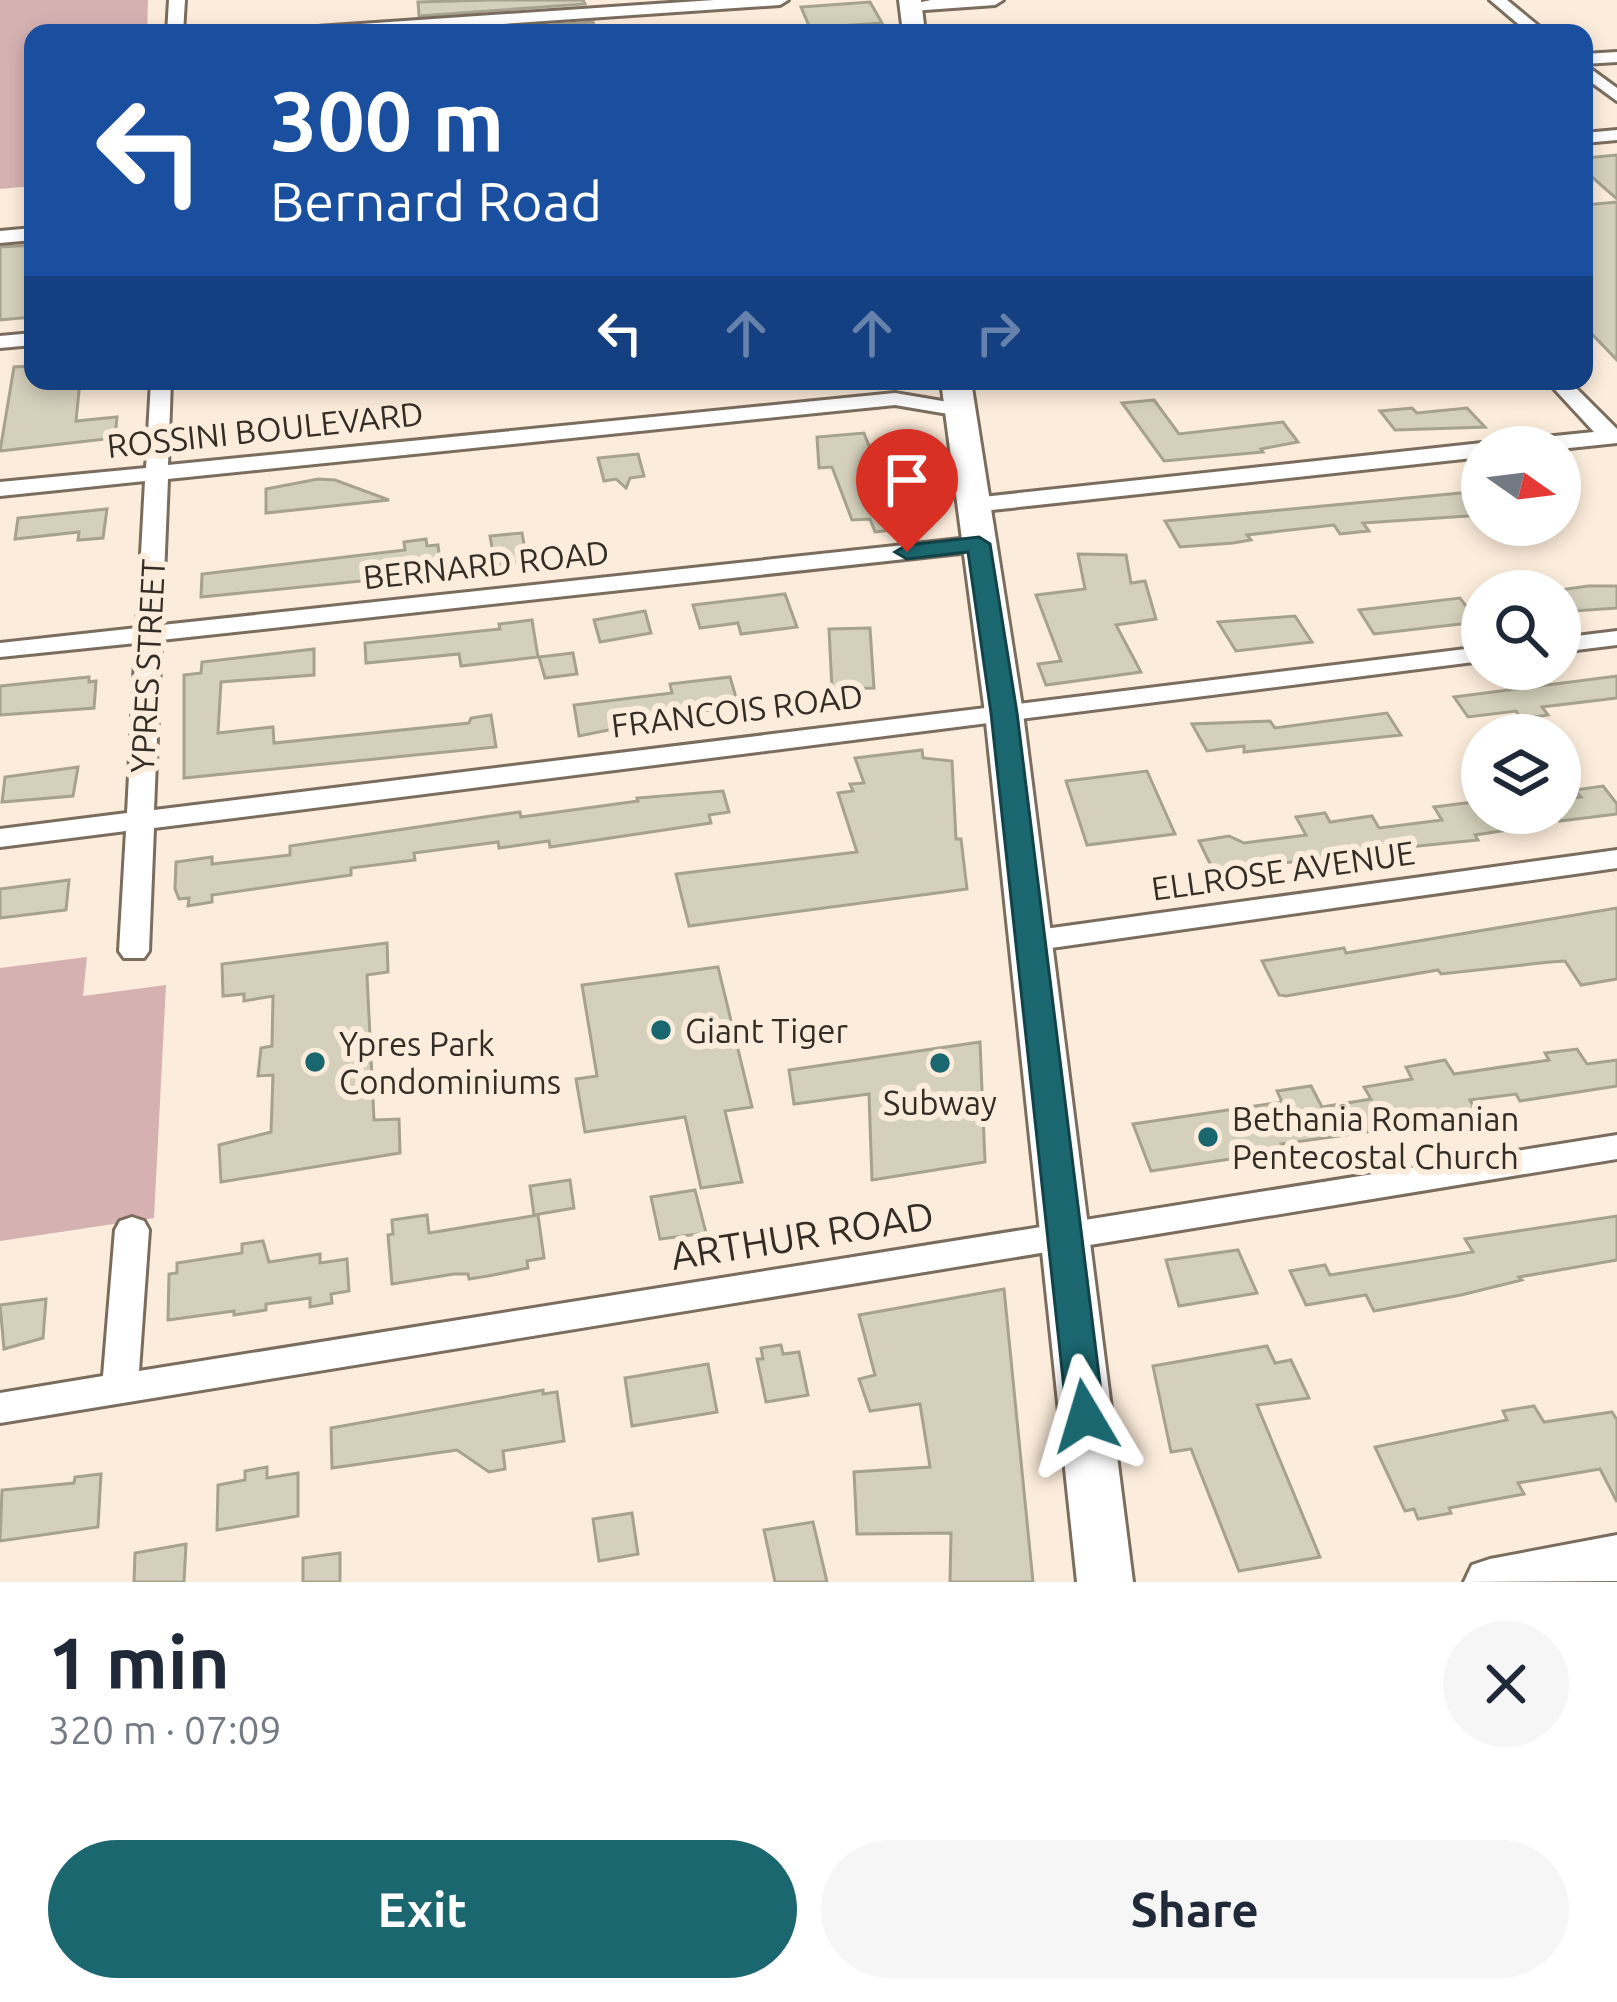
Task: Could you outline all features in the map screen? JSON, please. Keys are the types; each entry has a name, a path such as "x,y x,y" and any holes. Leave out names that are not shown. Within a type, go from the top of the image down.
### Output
{"main road":[{"path":"958,396 1004,713 1105,1582"}],"street":[{"path":"432,24 780,0"},
{"path":"911,3 995,0"},
{"path":"1498,0 1528,24"},
{"path":"1593,76 1617,96"},
{"name":"YPRES STREET","path":"134,952 160,390"},
{"name":"ROSSINI BOULEVARD","path":"0,489 157,465 876,390"},
{"name":"ROSSINI BOULEVARD","path":"911,390 958,396"},
{"path":"1566,390 1614,436"},
{"path":"1581,440 1614,436"},
{"path":"973,505 1461,452"},
{"name":"ROSSINI BOULEVARD","path":"0,472 157,465"},
{"name":"BERNARD ROAD","path":"0,650 979,544"},
{"path":"1581,642 1617,638"},
{"name":"FRANCOIS ROAD","path":"0,838 1461,657"},
{"name":"ELLROSE AVENUE","path":"1030,941 1617,860"},
{"name":"ARTHUR ROAD","path":"0,1408 1617,1147"},
{"path":"120,1389 132,1230"},
{"path":"1490,1582 1617,1558"}],"shaded area":[{"path":"0,0 148,0 147,24 24,24 24,187 0,189"},
{"path":"87,957 83,996 166,985 154,1218 0,1241 0,968"}],"building":[{"path":"583,0 585,4 419,16 418,2"},
{"path":"870,2 882,23 808,24 801,7"},
{"path":"1617,155 1617,199 1593,178 1593,157"},
{"path":"1617,202 1617,360 1593,335 1593,204"},
{"path":"24,246 24,318 0,320 0,247"},
{"path":"24,366 24,390 79,390 76,421 117,417 115,438 0,451 14,367"},
{"path":"1154,400 1179,434 1283,422 1298,442 1261,449 1263,452 1164,461 1122,403"},
{"path":"1467,408 1484,426 1395,430 1380,411"},
{"path":"864,433 871,451 894,448 930,526 875,532 870,519 852,520 832,467 819,468 817,437"},
{"path":"638,454 644,476 630,478 626,488 616,479 604,481 598,458"},
{"path":"335,480 389,500 266,513 266,489"},
{"path":"1461,493 1461,516 1363,523 1369,531 1340,534 1334,525 1180,547 1165,521"},
{"path":"107,509 103,538 78,540 79,532 15,539 18,518"},
{"path":"522,533 527,561 495,565 490,536"},
{"path":"426,539 427,546 438,545 441,569 422,571 422,575 201,597 202,574 405,550 404,542"},
{"path":"1078,554 1126,555 1131,583 1145,581 1156,619 1116,625 1141,672 1046,685 1038,664 1061,661 1036,595 1085,589"},
{"path":"1617,586 1617,608 1581,611 1581,587"},
{"path":"785,594 797,627 741,634 738,623 700,628 693,605"},
{"path":"1460,598 1461,624 1374,634 1359,610"},
{"path":"645,611 651,633 600,642 594,620"},
{"path":"1295,616 1312,642 1236,651 1218,622"},
{"path":"532,620 538,657 461,666 459,654 366,663 365,643 500,629 499,624"},
{"path":"870,628 874,688 832,689 829,629"},
{"path":"314,649 314,675 221,682 218,733 273,727 274,743 469,723 471,718 491,715 496,747 184,778 184,675 201,673 202,662"},
{"path":"573,653 577,674 545,678 539,657"},
{"path":"1617,676 1617,698 1542,707 1547,714 1466,714 1454,697 1508,690 1581,690 1581,681"},
{"path":"89,677 89,682 96,681 94,708 0,715 0,686"},
{"path":"730,677 738,704 579,736 574,705 672,693 670,684"},
{"path":"1387,713 1401,735 1244,752 1244,746 1207,751 1192,724 1270,721 1275,728"},
{"path":"922,750 923,758 952,761 956,839 961,839 967,889 689,926 676,874 857,852 838,793 853,791 850,784 864,783 855,758"},
{"path":"78,767 73,796 2,802 5,777"},
{"path":"1147,771 1175,834 1087,845 1066,781"},
{"path":"1603,786 1617,804 1617,814 1581,818 1581,789"},
{"path":"723,791 729,812 709,815 711,823 550,847 549,841 499,848 498,842 414,853 415,860 351,868 351,875 212,895 212,902 188,906 189,898 179,899 175,889 176,862 212,857 212,864 290,855 290,846 498,815 520,812 521,817 637,798"},
{"path":"1461,804 1461,834 1482,834 1475,835 1478,840 1349,853 1353,860 1323,864 1320,859 1213,870 1199,841 1229,836 1244,843 1306,835 1296,817 1325,813 1330,822 1372,816 1379,828 1442,820 1434,807"},
{"path":"69,880 66,910 0,918 0,889"},
{"path":"1617,908 1617,979 1581,985 1565,961 1441,974 1438,970 1286,996 1279,995 1262,961 1344,948 1346,953"},
{"name":"Ypres Park Condominiums","path":"387,943 388,972 367,975 374,1120 399,1119 400,1153 221,1182 219,1145 271,1132 273,1075 258,1076 261,1048 272,1046 273,996 244,1001 244,994 223,996 222,964"},
{"name":"Giant Tiger","path":"718,967 752,1107 725,1111 742,1182 701,1188 685,1117 585,1132 576,1079 597,1076 582,985"},
{"path":"980,1042 985,1162 872,1180 869,1094 794,1104 789,1070"},
{"path":"1577,1049 1587,1064 1617,1060 1617,1086 1520,1101 1516,1094 1470,1100 1474,1108 1407,1120 1410,1126 1281,1144 1284,1151 1151,1171 1133,1124 1282,1102 1277,1091 1311,1086 1322,1107 1371,1099 1364,1087 1412,1079 1406,1067 1445,1060 1454,1074 1549,1060 1545,1053"},
{"path":"570,1180 574,1208 534,1215 530,1186"},
{"path":"695,1190 706,1233 660,1239 651,1197"},
{"path":"427,1215 429,1233 538,1215 544,1258 527,1261 528,1268 488,1276 469,1279 468,1274 454,1274 392,1284 388,1235 393,1234 392,1220"},
{"path":"1617,1216 1617,1260 1374,1311 1366,1295 1306,1305 1290,1271 1325,1265 1330,1275 1473,1252 1465,1239"},
{"path":"263,1241 269,1262 320,1254 320,1263 347,1259 349,1291 331,1294 332,1303 310,1307 310,1298 266,1304 266,1310 234,1315 234,1311 168,1320 169,1274 177,1273 177,1263 242,1253 242,1244"},
{"path":"1238,1250 1257,1293 1179,1306 1166,1260"},
{"path":"1004,1289 1033,1582 950,1582 951,1533 857,1534 854,1472 930,1467 920,1404 870,1411 859,1379 875,1375 859,1315"},
{"path":"46,1299 43,1338 4,1349 0,1305"},
{"path":"781,1345 783,1354 799,1352 808,1395 766,1402 757,1359 763,1359 761,1348"},
{"path":"1267,1346 1275,1363 1291,1360 1309,1398 1257,1405 1320,1557 1239,1571 1191,1449 1171,1452 1153,1366"},
{"path":"708,1364 717,1412 632,1426 625,1378"},
{"path":"543,1390 543,1394 557,1392 564,1441 503,1451 505,1469 489,1472 457,1450 332,1468 331,1428"},
{"path":"1534,1406 1544,1422 1612,1412 1617,1420 1617,1502 1600,1469 1518,1483 1524,1494 1449,1508 1451,1513 1418,1519 1414,1509 1405,1511 1375,1447 1507,1420 1503,1411"},
{"path":"267,1467 267,1478 298,1473 298,1516 217,1530 218,1485 245,1480 245,1471"},
{"path":"101,1474 98,1527 0,1541 2,1490 74,1483 75,1477"},
{"path":"632,1513 638,1554 599,1561 593,1519"},
{"path":"813,1522 827,1582 775,1582 764,1530"},
{"path":"186,1544 184,1582 134,1582 135,1553"},
{"path":"340,1553 340,1582 303,1582 303,1558"}],"place":[{"name":"Giant Tiger","path":"661,1030"},
{"name":"Ypres Park Condominiums","path":"315,1062"},
{"name":"Subway","path":"940,1063"},
{"name":"Bethania Romanian Pentecostal Church","path":"1208,1137"}],"route":[{"path":"907,552 979,544 1004,713 1085,1416"}]}
